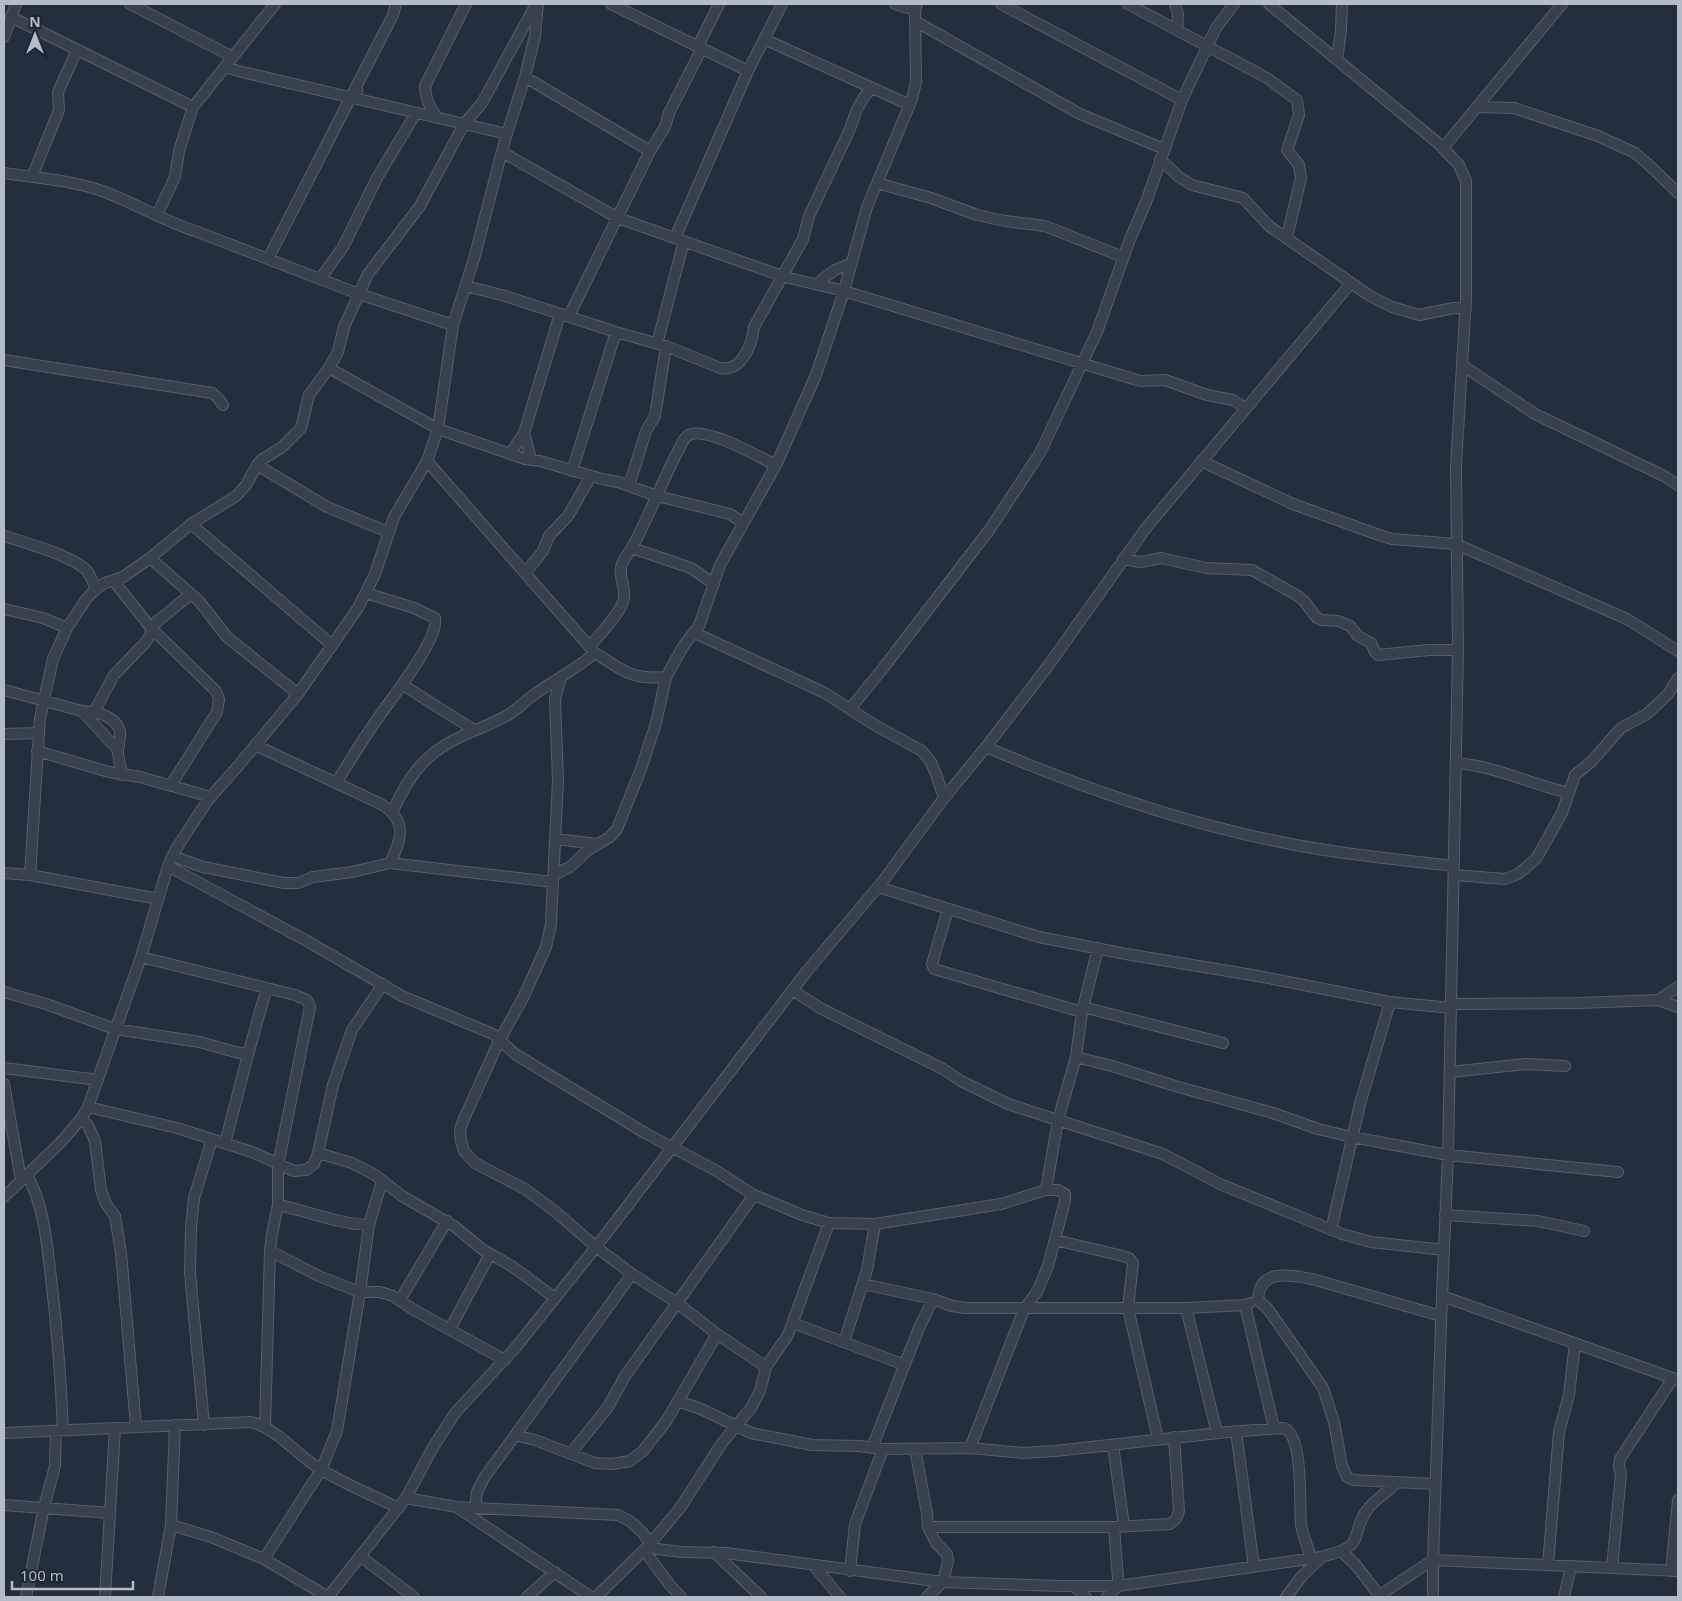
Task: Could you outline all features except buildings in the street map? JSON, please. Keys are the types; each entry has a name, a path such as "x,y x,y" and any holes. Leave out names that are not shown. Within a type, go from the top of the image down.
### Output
{"street":[{"path":"4,37 16,4"},
{"path":"130,4 233,57"},
{"path":"157,215 175,177 179,151 192,107 275,4"},
{"path":"268,259 353,99 357,85 396,4"},
{"path":"436,117 429,107 425,86 466,4"},
{"path":"4,1197 81,1120 98,1080 141,958 170,861 189,828 211,797 298,694 358,608 375,574 394,517 427,461 438,429 453,325 466,286 507,134 526,77 535,36 537,4"},
{"path":"30,875 38,733 53,659 67,628 87,598 96,589 122,577 150,558 191,524 236,496 246,485 261,460 281,448 301,428 309,395 338,352 344,327 368,274 420,206 464,124 482,103 537,4"},
{"path":"611,4 748,71"},
{"path":"510,454 524,434 564,315 618,218 650,151 665,128 669,113 719,4"},
{"path":"629,486 646,431 655,416 662,345 679,239 748,71 782,4"},
{"path":"170,861 284,884 298,884 313,877 352,872 390,863 553,878 570,867 588,850 610,837 617,828 638,777 656,723 666,678 684,645 699,626 720,566 776,465 816,375 844,291 867,207 910,105 916,82 916,7 896,4"},
{"path":"1128,4 1267,78 1295,98 1299,104 1299,115 1287,150 1299,165 1301,178 1287,237"},
{"path":"850,709 990,529 1040,453 1097,332 1182,100 1216,28 1234,4"},
{"path":"1269,4 1443,148 1459,165 1466,181 1466,309 1456,465 1458,650 1450,1072 1435,1484 1433,1597"},
{"path":"1337,60 1342,4"},
{"path":"1443,148 1473,111 1479,107 1562,4"},
{"path":"1007,5 1182,100"},
{"path":"1177,5 1177,30"},
{"path":"11,17 192,107"},
{"path":"915,22 1080,114 1162,154 1172,172 1192,184 1243,198 1269,226 1370,296 1419,315 1454,308 1466,309"},
{"path":"764,39 910,105"},
{"path":"32,177 59,110 58,92 77,50"},
{"path":"226,67 353,99 507,134"},
{"path":"526,77 650,151"},
{"path":"466,286 662,345 726,370 734,368 740,362 752,342 754,327 803,239 809,216 850,129 857,109 866,94 873,88"},
{"path":"1479,107 1514,108 1598,136 1635,153 1678,193"},
{"path":"320,279 343,247 377,178 416,112"},
{"path":"502,152 618,218 782,276 844,291 1140,381 1165,380 1207,395 1233,400 1246,408"},
{"path":"4,172 102,191 174,224 359,294 453,325"},
{"path":"1155,177 1172,172"},
{"path":"877,184 931,198 977,215 1045,226 1123,257"},
{"path":"816,284 835,270 852,262"},
{"path":"171,1524 211,1537 264,1559 328,1597 406,1498 445,1426 478,1387 505,1360 596,1247 792,990 878,887 944,798 986,748 1048,666 1146,528 1351,283"},
{"path":"572,471 616,332"},
{"path":"4,360 212,393 223,405"},
{"path":"1462,366 1535,414 1664,476 1678,485"},
{"path":"329,368 438,429 510,454 629,486 657,496 730,514 743,524"},
{"path":"524,434 531,459"},
{"path":"393,811 402,789 428,757 443,746 474,730 489,726 510,714 535,694 561,677 592,650 623,602 625,594 621,575 622,564 632,548 685,439 692,434 705,434 731,443 776,465"},
{"path":"427,461 592,650 634,676 666,678"},
{"path":"1201,461 1293,504 1379,535 1392,539 1456,544 1627,619 1678,651"},
{"path":"257,465 327,507 388,532"},
{"path":"524,573 543,551 549,536 568,516 591,476"},
{"path":"191,524 332,645"},
{"path":"4,536 56,553 79,565 86,571 96,589"},
{"path":"632,548 691,568 714,584"},
{"path":"150,558 199,601 228,637 298,694"},
{"path":"1123,559 1141,562 1161,558 1206,568 1252,570 1298,596 1317,618 1338,621 1350,626 1358,636 1371,643 1378,655 1429,650 1458,650"},
{"path":"113,580 151,628 216,691 219,699 217,712 171,785"},
{"path":"336,783 376,720 403,685 435,629 436,618 414,608 366,593"},
{"path":"94,712 114,675 145,644 154,624 191,594"},
{"path":"4,608 43,618 67,628"},
{"path":"694,633 825,693 873,724 922,751 937,777 944,798"},
{"path":"561,677 555,699 558,780 551,924 546,947 463,1121 460,1130 461,1141 464,1151 475,1163 524,1188 632,1274 677,1303 717,1334 766,1367"},
{"path":"986,748 1047,773 1223,830 1308,848 1505,878 1518,874 1536,859 1554,829 1575,775 1592,761 1621,728 1647,714 1668,694 1678,678"},
{"path":"403,685 474,730"},
{"path":"4,690 104,715 119,727 121,743 118,750 122,775"},
{"path":"82,711 118,750"},
{"path":"4,734 38,733"},
{"path":"256,745 393,811 401,836 390,863"},
{"path":"37,751 211,797"},
{"path":"1456,763 1477,764 1568,793"},
{"path":"555,839 599,844"},
{"path":"170,861 402,996 494,1034 515,1054 671,1147 715,1170 754,1195 802,1216 829,1224 875,1224 1001,1204 1046,1190 1058,1190 1065,1194 1065,1201 1048,1266 1038,1290 1025,1308 970,1448"},
{"path":"4,874 30,875 158,899"},
{"path":"878,887 1039,937 1258,976 1390,1002 1451,1006 1658,1000 1678,1007"},
{"path":"948,909 932,964 934,970 1082,1010 1223,1043"},
{"path":"1046,1190 1058,1120 1076,1057 1082,1010 1098,948"},
{"path":"141,958 295,995 307,1000 310,1007 278,1165 278,1205 270,1251 265,1426"},
{"path":"88,1107 177,1128 252,1152 294,1171 306,1170 314,1164 318,1153 333,1085 352,1030 383,984"},
{"path":"1658,1000 1678,987"},
{"path":"225,1143 266,988"},
{"path":"792,990 820,1008 1008,1104 1164,1154 1220,1184 1358,1240 1444,1250"},
{"path":"4,992 46,1004 115,1029 200,1042 247,1054"},
{"path":"1331,1230 1360,1104 1390,1002"},
{"path":"1076,1057 1265,1111 1318,1129 1352,1137 1448,1155 1618,1172"},
{"path":"1450,1072 1526,1064 1565,1066"},
{"path":"4,1068 98,1080"},
{"path":"4,1084 24,1178 36,1197 48,1247 61,1368 59,1431 55,1466 44,1507 26,1597"},
{"path":"81,1120 88,1125 95,1141 101,1190 106,1204 115,1216 121,1253 136,1427"},
{"path":"204,1425 190,1273 194,1198 212,1139"},
{"path":"318,1153 352,1163 382,1181 402,1196 447,1221 490,1254 513,1267 555,1298"},
{"path":"264,1559 321,1470 337,1432 369,1225 382,1181"},
{"path":"571,1453 608,1407 625,1376 754,1195"},
{"path":"278,1205 298,1208 338,1220 369,1225"},
{"path":"1445,1215 1538,1221 1584,1231"},
{"path":"400,1300 447,1221"},
{"path":"596,1597 647,1547 680,1508 694,1483 735,1425 751,1408 760,1391 766,1367 780,1349 793,1323 829,1224"},
{"path":"844,1342 868,1270 875,1224"},
{"path":"1055,1240 1129,1258 1132,1263 1128,1308 1158,1439"},
{"path":"270,1251 322,1277 360,1292 380,1292 393,1296 505,1360"},
{"path":"450,1329 490,1254"},
{"path":"475,1508 479,1487 632,1274"},
{"path":"1435,1484 1353,1480 1346,1477 1342,1466 1334,1422 1323,1388 1268,1309 1258,1300 1258,1291 1263,1283 1270,1278 1292,1275 1441,1316"},
{"path":"863,1284 934,1299 952,1306 965,1308 1186,1308 1245,1305 1258,1300"},
{"path":"1442,1296 1676,1379 1620,1459 1619,1467 1621,1474 1612,1568"},
{"path":"872,1448 919,1328 934,1299"},
{"path":"1245,1305 1274,1428"},
{"path":"1186,1308 1217,1433"},
{"path":"793,1323 904,1365"},
{"path":"515,1435 534,1440 595,1463 612,1464 630,1461 643,1451 667,1420 717,1334"},
{"path":"1548,1565 1559,1432 1568,1395 1575,1343"},
{"path":"678,1401 751,1433 805,1444 883,1449 970,1448 1023,1452 1284,1428 1288,1430 1295,1442 1301,1524 1310,1558"},
{"path":"4,1433 251,1422 265,1426 276,1433 321,1470 399,1508"},
{"path":"158,1597 171,1524 175,1425"},
{"path":"105,1597 115,1428"},
{"path":"1236,1431 1254,1567"},
{"path":"928,1527 1156,1526 1170,1524 1176,1520 1179,1510 1174,1438"},
{"path":"1107,1597 1118,1586 1119,1526 1113,1445"},
{"path":"850,1571 855,1524 883,1449"},
{"path":"915,1449 928,1527 936,1543 947,1554 948,1561 943,1582 927,1597"},
{"path":"647,1547 668,1551 714,1552 943,1582 1118,1586 1322,1557 1341,1551 1350,1546 1354,1541 1361,1519 1368,1508 1396,1483"},
{"path":"406,1498 457,1507 618,1515 630,1522 643,1534 647,1547 669,1584 681,1597"},
{"path":"1341,1551 1355,1564 1378,1596 1433,1560 1675,1571 1678,1500"},
{"path":"4,1505 110,1513"},
{"path":"457,1507 591,1597"},
{"path":"714,1552 760,1597"},
{"path":"360,1556 414,1597"},
{"path":"1286,1597 1302,1576 1322,1557"},
{"path":"813,1565 840,1597"},
{"path":"1564,1597 1572,1566"},
{"path":"527,1597 555,1572"},
{"path":"1074,1586 1086,1597"}]}
